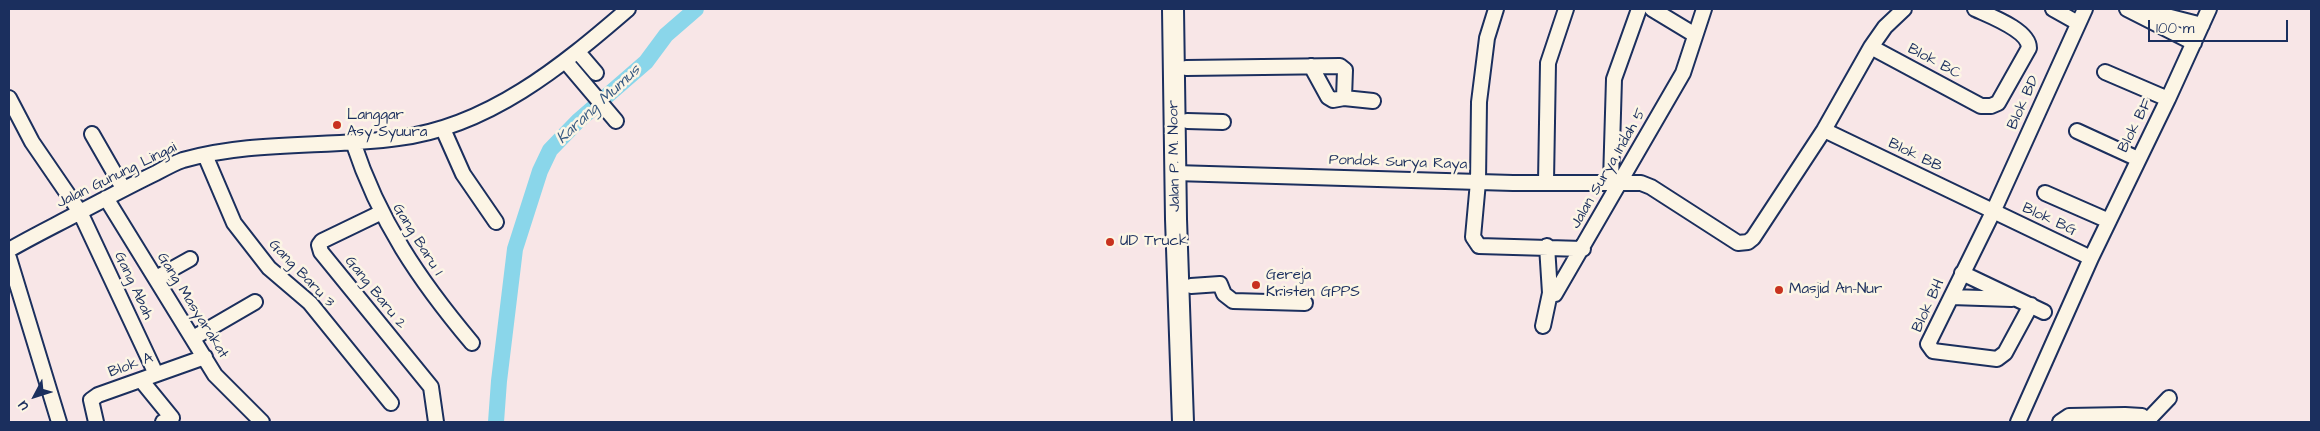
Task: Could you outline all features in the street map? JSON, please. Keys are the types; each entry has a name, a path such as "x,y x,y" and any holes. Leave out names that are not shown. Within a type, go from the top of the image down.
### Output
{"highway":[{"name":"Jalan P. M. Noor","path":"1173,9 1182,173 1191,286 1194,422"},
{"name":"Jalan P. M. Noor","path":"1183,422 1182,173 1187,121 1184,9"}],"street":[{"name":"Jalan Gunung Lingai","path":"9,250 36,233 182,160 257,147 398,138 443,129 485,111 566,62 628,9"},
{"path":"1496,9 1487,38 1479,102 1478,182 1473,237 1479,246 1582,248"},
{"path":"1546,182 1548,63 1566,9"},
{"path":"1615,181 1614,79 1639,9"},
{"path":"1652,9 1695,35"},
{"name":"Jalan Surya Indah 5","path":"1550,293 1557,293 1582,248 1615,181 1683,73 1704,9"},
{"path":"1824,130 1871,47 1885,27 1904,9"},
{"name":"Blok BC","path":"1871,47 1981,106 1991,106 1998,103 2028,48 2029,42 2022,33 1975,9"},
{"name":"Blok BD","path":"1993,212 2085,9"},
{"path":"2128,9 2194,43"},
{"path":"2138,9 2202,25"},
{"name":"Blok BF","path":"2018,422 2108,221 2168,99 2209,9"},
{"path":"2060,11 2078,23"},
{"path":"578,52 596,72"},
{"path":"566,62 614,119"},
{"path":"1311,66 1328,97 1334,100 1344,98 1373,101"},
{"path":"1186,68 1340,66 1345,70 1344,98"},
{"path":"2105,72 2168,99"},
{"name":"Gang Abah","path":"9,98 32,142 80,212 156,374"},
{"path":"1187,121 1223,122"},
{"path":"443,129 464,174 496,222"},
{"name":"Pondok Surya Raya","path":"1182,173 1478,182 1615,181 1641,183 1651,187 1738,243 1745,243 1753,238 1824,130"},
{"name":"Blok BB","path":"1824,130 1993,212"},
{"path":"2077,131 2138,158"},
{"path":"92,134 123,188"},
{"name":"Gang Baru 1","path":"353,142 380,212 410,264 472,344"},
{"name":"Gang Baru 3","path":"205,155 234,223 269,268 310,303 391,404"},
{"path":"2045,193 2108,221"},
{"name":"Gang Masyarakat","path":"106,198 223,385 262,422"},
{"name":"Gang Baru 2","path":"380,212 322,241 319,246 321,252 431,387 436,422"},
{"name":"Blok BG","path":"1993,212 2091,258"},
{"name":"Blok BH","path":"1993,212 1928,344 1930,349 1994,359 2001,357 2005,353 2025,302"},
{"path":"1543,326 1550,293 1546,246"},
{"path":"9,258 59,422"},
{"path":"156,278 190,259"},
{"path":"1962,273 2044,312"},
{"path":"1191,286 1220,284 1226,296 1233,302 1305,303"},
{"path":"1951,297 2025,302"},
{"path":"193,338 255,302"},
{"name":"Blok A","path":"96,422 91,400 98,395 204,357"},
{"path":"141,380 172,418 163,422"},
{"path":"2060,422 2069,416 2125,419 2142,416 2149,421 2169,398"}],"waterway":[{"name":"Karang Mumus","path":"496,422 515,249 540,171 550,150 578,121 646,62 666,35 696,9"}],"place":[{"name":"Langgar Asy Syuura","path":"337,125"},
{"name":"UD Truck","path":"1110,242"},
{"name":"Gereja Kristen GPPS","path":"1256,285"},
{"name":"Masjid An-Nur","path":"1779,290"}]}
